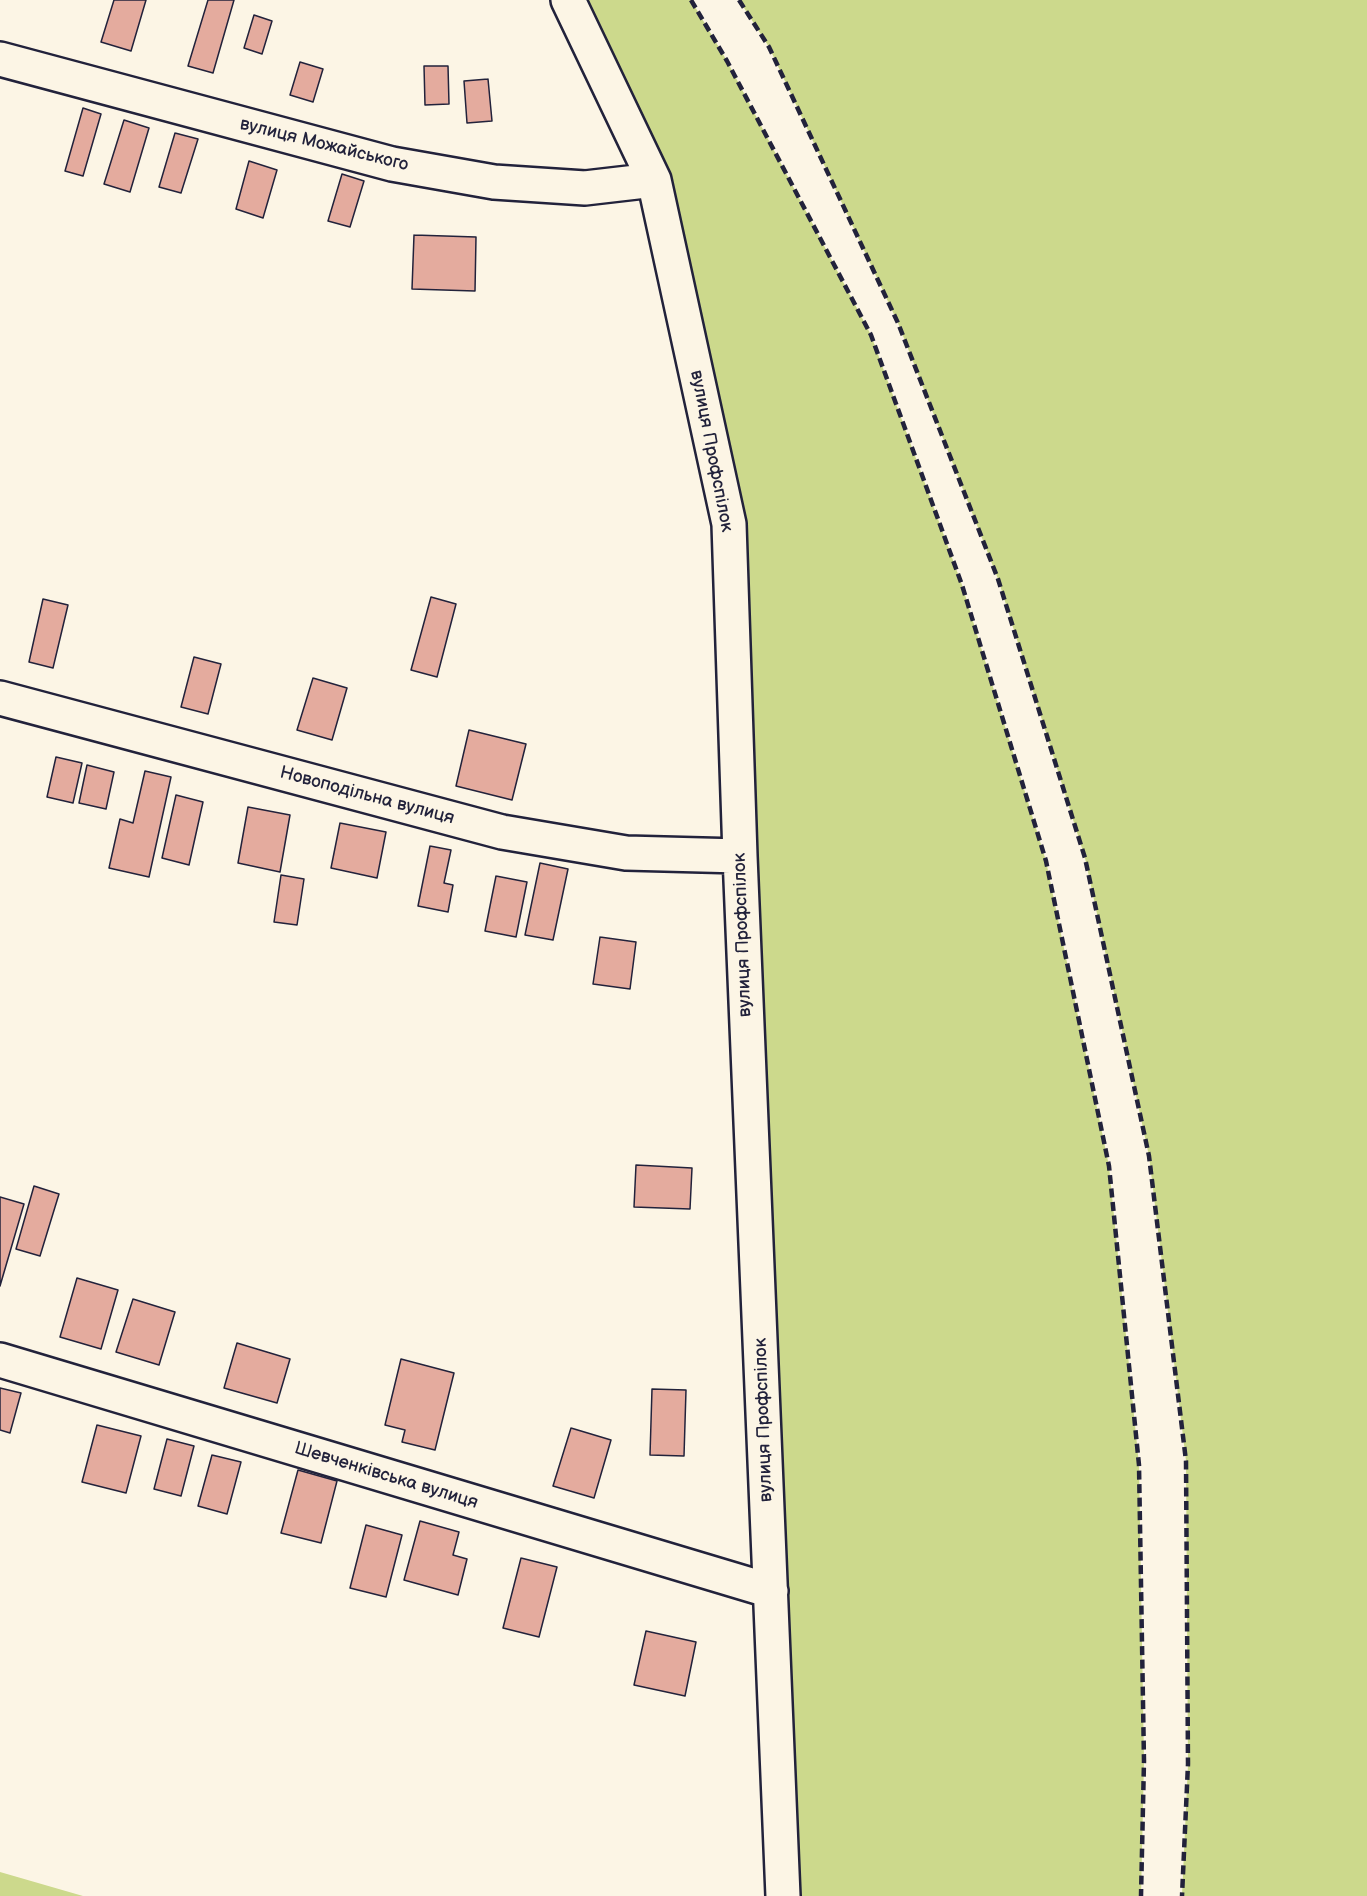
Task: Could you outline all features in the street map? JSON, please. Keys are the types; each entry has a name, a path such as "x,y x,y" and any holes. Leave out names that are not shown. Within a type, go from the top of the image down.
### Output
{"street":[{"name":"вулиця Профспілок","path":"568,0 654,180 729,524 740,856 783,1896"},
{"name":"вулиця Можайського","path":"0,58 392,164 494,182 585,188 654,180"},
{"name":"Новоподільна вулиця","path":"0,698 502,832 626,853 740,856"},
{"name":"Шевченківська вулиця","path":"0,1360 771,1591"}],"green space":[{"path":"568,0 691,0 727,61 871,335 962,585 1046,861 1109,1166 1139,1465 1144,1761 1141,1896 783,1896 729,524 654,180"},
{"path":"739,0 1367,0 1367,1896 1182,1896 1188,1764 1186,1461 1149,1156 1085,858 998,579 898,323 769,47"},
{"path":"0,1872 83,1896 0,1896"}],"building":[{"path":"114,0 146,0 131,51 101,42"},
{"path":"208,0 234,0 213,73 188,66"},
{"path":"254,15 272,21 262,54 244,48"},
{"path":"300,62 323,69 313,102 290,95"},
{"path":"424,66 448,66 449,104 425,105"},
{"path":"488,79 492,121 467,123 464,81"},
{"path":"83,108 101,114 83,176 65,171"},
{"path":"124,120 149,128 130,192 104,184"},
{"path":"175,133 198,139 181,193 159,187"},
{"path":"249,161 277,170 263,218 236,209"},
{"path":"342,174 364,181 350,227 328,221"},
{"path":"414,235 476,237 475,291 412,289"},
{"path":"431,597 456,604 437,677 411,670"},
{"path":"43,599 68,605 53,668 29,662"},
{"path":"194,657 221,664 208,714 181,707"},
{"path":"313,678 347,688 332,740 297,730"},
{"path":"469,730 526,744 512,800 456,786"},
{"path":"56,757 82,763 73,803 47,797"},
{"path":"87,765 114,772 106,809 79,803"},
{"path":"145,771 171,777 149,877 109,868 120,819 133,823"},
{"path":"176,795 203,802 189,865 162,858"},
{"path":"248,807 290,815 280,872 238,863"},
{"path":"340,823 386,832 377,878 331,868"},
{"path":"430,846 451,850 444,883 453,885 448,912 418,906"},
{"path":"540,863 568,869 553,940 525,935"},
{"path":"281,875 304,879 297,925 274,922"},
{"path":"496,876 527,882 516,937 485,931"},
{"path":"600,937 636,942 630,989 593,984"},
{"path":"636,1165 692,1168 690,1209 634,1207"},
{"path":"34,1186 59,1194 40,1256 16,1249"},
{"path":"0,1197 24,1204 0,1286"},
{"path":"77,1278 118,1290 101,1349 60,1337"},
{"path":"133,1299 175,1312 159,1365 116,1352"},
{"path":"237,1343 290,1359 277,1403 224,1388"},
{"path":"401,1359 454,1373 435,1450 402,1442 405,1430 385,1425"},
{"path":"0,1388 21,1393 10,1433 0,1430"},
{"path":"652,1389 686,1390 684,1456 650,1455"},
{"path":"97,1425 141,1436 126,1493 82,1482"},
{"path":"571,1428 611,1440 594,1498 553,1486"},
{"path":"167,1439 194,1446 181,1496 154,1489"},
{"path":"212,1455 241,1462 227,1514 198,1506"},
{"path":"298,1470 337,1481 321,1543 281,1533"},
{"path":"420,1521 459,1532 453,1555 467,1559 458,1595 404,1580"},
{"path":"366,1525 402,1535 386,1597 350,1588"},
{"path":"521,1558 557,1567 539,1637 503,1628"},
{"path":"646,1631 696,1642 685,1696 634,1685"}],"railway":[{"path":"691,0 727,61 871,335 962,585 1046,861 1109,1166 1139,1465 1144,1761 1141,1896"},
{"path":"739,0 769,47 898,323 998,579 1085,858 1149,1156 1186,1461 1188,1764 1182,1896"}]}
